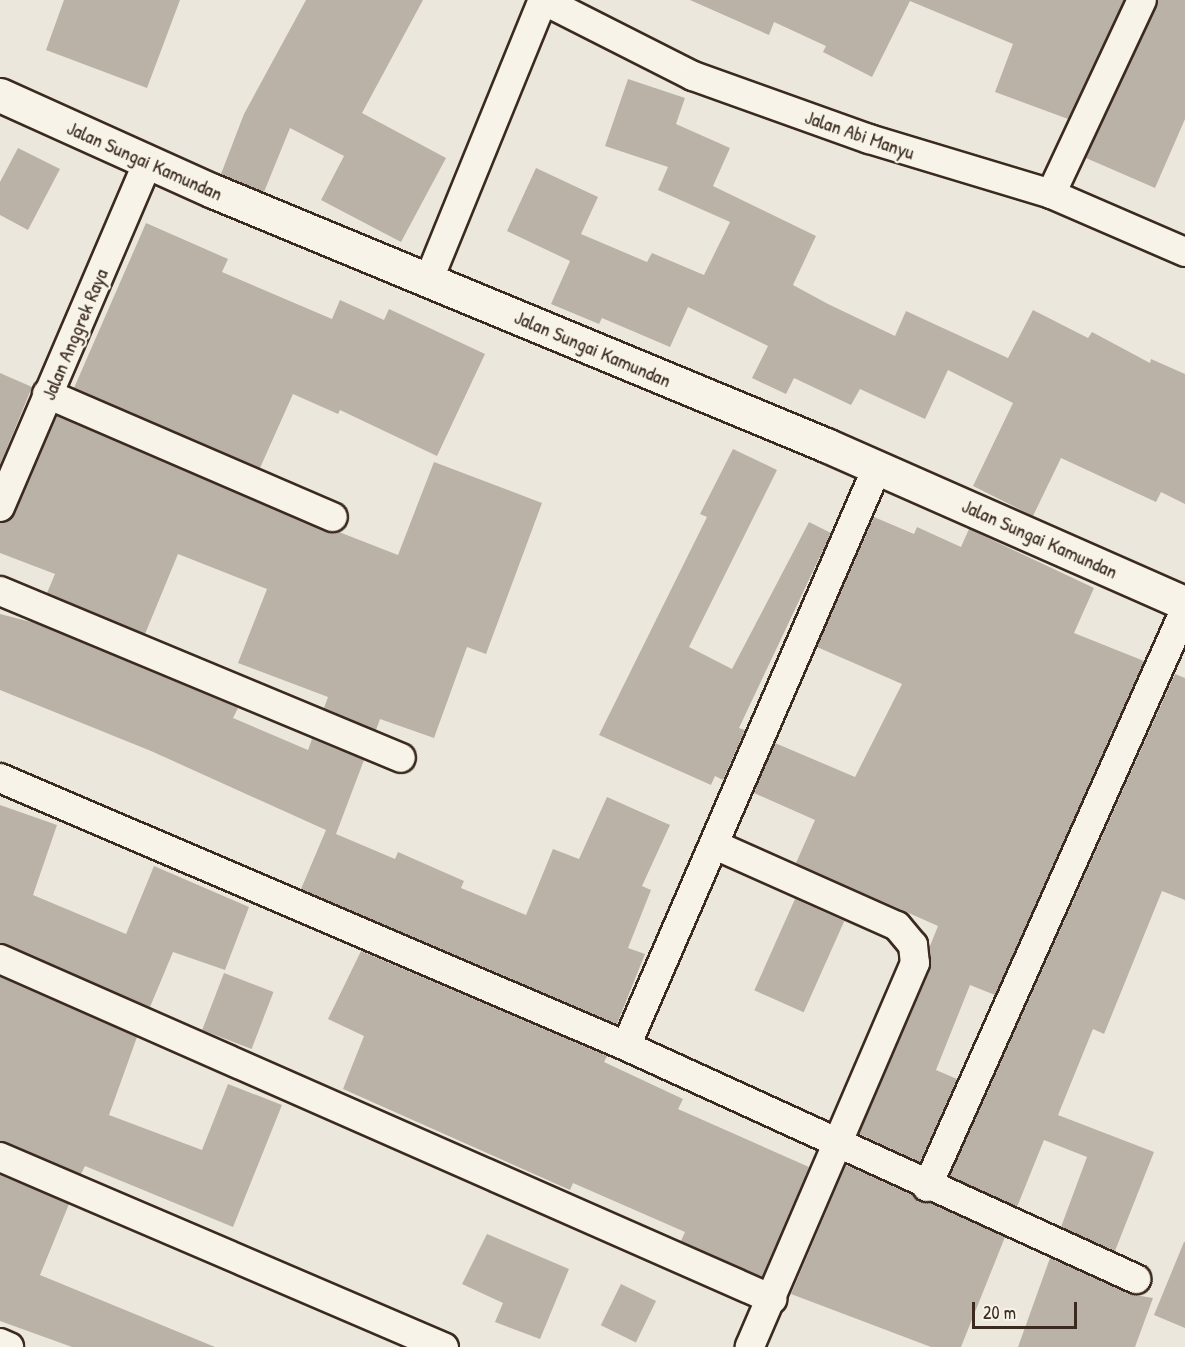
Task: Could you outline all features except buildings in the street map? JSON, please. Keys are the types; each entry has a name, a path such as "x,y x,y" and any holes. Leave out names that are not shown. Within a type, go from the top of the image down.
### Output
{"main road":[{"name":"Jalan Sungai Kamundan","path":"0,95 148,161 877,468 1185,603"}],"street":[{"path":"429,279 543,0"},
{"name":"Jalan Abi Manyu","path":"543,0 693,76 869,139 1051,194 1185,252"},
{"path":"1051,194 1142,0"},
{"name":"Jalan Anggrek Raya","path":"0,507 148,161"},
{"path":"47,394 333,517"},
{"path":"626,1046 877,468"},
{"path":"0,591 401,759"},
{"path":"927,1186 1185,610"},
{"path":"0,778 626,1046 927,1186 1136,1279"},
{"path":"715,845 897,926 913,945 915,963 751,1347"},
{"path":"0,959 772,1299"},
{"path":"0,1157 444,1347"},
{"path":"0,1343 9,1347"}]}
